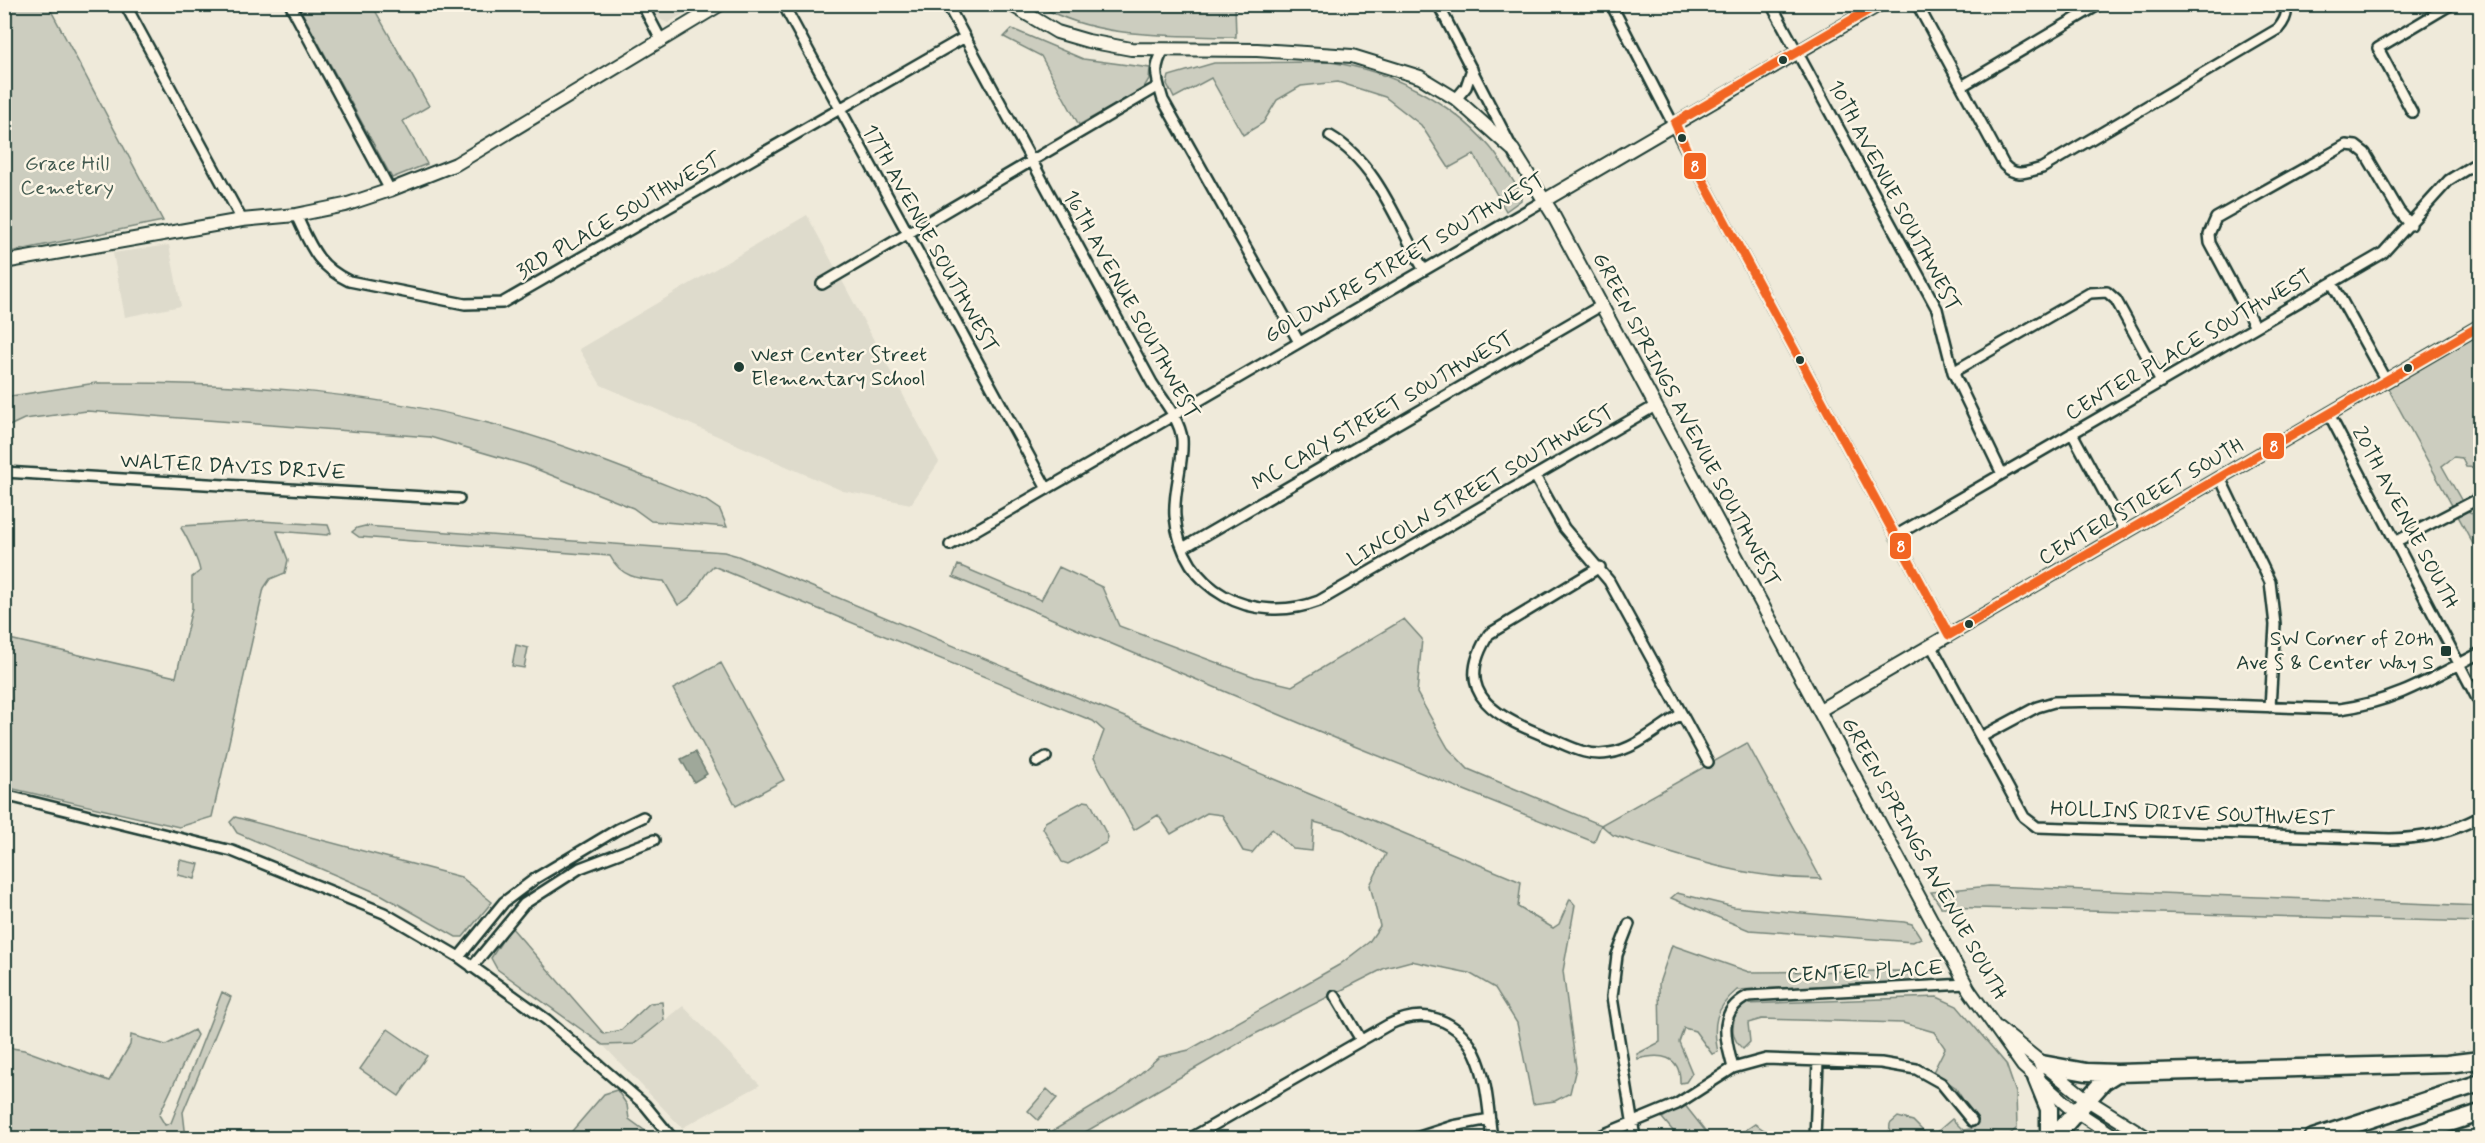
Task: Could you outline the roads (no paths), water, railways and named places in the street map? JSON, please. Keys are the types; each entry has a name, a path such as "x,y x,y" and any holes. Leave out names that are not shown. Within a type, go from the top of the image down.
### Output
{"highway":[{"path":"2051,1138 2049,1109 2039,1071 2117,1073 2446,1064 2481,1060"},
{"path":"2051,1138 2083,1107 2104,1081 2117,1073"},
{"path":"2313,1138 2481,1083"},
{"path":"2403,1138 2481,1113"}],"main road":[{"path":"4,262 242,220 296,214 345,205 390,190 456,164 721,4"},
{"name":"GREEN SPRINGS AVENUE SOUTHWEST","path":"1010,4 1057,32 1088,42 1131,49 1257,50 1352,56 1420,77 1456,99 1513,150 1545,200 1820,710"},
{"name":"GOLDWIRE STREET SOUTHWEST","path":"1545,200 1880,4"},
{"name":"CENTER STREET SOUTH","path":"1820,710 2481,326"},
{"name":"GREEN SPRINGS AVENUE SOUTH","path":"1820,710 1966,984 2005,1044 2083,1107 2117,1138"},
{"name":"GREEN SPRINGS AVENUE SOUTH","path":"2083,1107 2146,1137"}],"street":[{"path":"125,4 242,220"},
{"path":"290,4 390,190"},
{"path":"642,4 661,40"},
{"name":"17TH AVENUE SOUTHWEST","path":"783,4 1047,489"},
{"name":"16TH AVENUE SOUTHWEST","path":"947,4 1172,416 1182,440 1175,514 1183,548 1200,576 1213,588 1238,603 1263,610 1286,610 1326,598"},
{"name":"GREEN SPRINGS AVENUE SOUTHWEST","path":"1438,4 1513,150"},
{"path":"1611,4 1675,123 1689,155 1949,635"},
{"name":"10TH AVENUE SOUTHWEST","path":"1771,4 1937,309 1953,372 2002,474"},
{"path":"1917,4 2004,165 2010,172 2020,174 2042,168 2278,29 2285,21 2286,7"},
{"path":"1962,86 2100,4"},
{"path":"2412,112 2378,48 2452,4"},
{"name":"3RD PLACE SOUTHWEST","path":"296,214 318,260 333,273 349,281 465,304 502,303 965,37"},
{"path":"1164,50 1155,72 1163,100 1299,342"},
{"path":"1456,99 1466,87 1472,69"},
{"path":"822,285 1159,86"},
{"path":"1330,136 1354,153 1368,168 1424,270"},
{"path":"2255,327 2210,243 2209,234 2216,218 2346,145 2356,146 2365,153 2399,211 2410,225"},
{"name":"CENTER PLACE SOUTHWEST","path":"1895,536 2383,253 2449,180 2481,161"},
{"name":"GOLDWIRE STREET SOUTHWEST","path":"950,546 1545,200"},
{"path":"2332,283 2386,381"},
{"path":"1953,372 2090,293 2107,292 2116,300 2162,382"},
{"name":"MC CARY STREET SOUTHWEST","path":"1183,548 1602,305"},
{"name":"LINCOLN STREET SOUTHWEST","path":"1326,598 1655,406"},
{"name":"20TH AVENUE SOUTH","path":"2329,414 2481,704"},
{"path":"2072,433 2126,533"},
{"name":"WALTER DAVIS DRIVE","path":"4,472 459,499"},
{"path":"1535,476 1564,528 1600,567 1708,762"},
{"path":"2220,478 2270,582 2275,618 2271,707"},
{"path":"2397,542 2481,498"},
{"path":"1600,567 1489,634 1480,648 1476,665 1476,681 1482,698 1494,712 1508,721 1578,751 1592,753 1610,753 1623,748 1681,714"},
{"name":"HOLLINS DRIVE SOUTHWEST","path":"1931,645 2024,817 2037,827 2401,839 2424,838 2458,828 2481,817"},
{"path":"1981,737 2037,707 2054,702 2109,701 2340,709 2372,705 2401,695 2481,653"},
{"path":"4,795 232,851 384,914 459,957 547,1020 645,1105 672,1138"},
{"path":"459,957 512,896 537,878 618,829 643,818"},
{"path":"472,967 524,904 580,868 654,840"},
{"path":"1629,924 1617,955 1612,997 1635,1138"},
{"name":"CENTER PLACE","path":"1733,1068 1724,1032 1728,1014 1733,1006 1748,996 1966,984"},
{"path":"1335,996 1361,1040"},
{"path":"1191,1138 1388,1025 1410,1017 1433,1018 1451,1024 1468,1040 1479,1061 1492,1138"},
{"path":"1595,1138 1677,1104 1733,1068 1766,1059 1893,1064 1916,1070 1941,1083 1972,1121"},
{"path":"1815,1138 1818,1061"},
{"path":"1416,1138 1453,1126 1490,1119"}],"place":[{"name":"West Center Street Elementary School","path":"739,367"},
{"name":"SW Corner of 20th Ave S & Center Way S","path":"2446,651"}],"park label":[{"name":"Grace Hill Cemetery","path":"67,176"}]}
